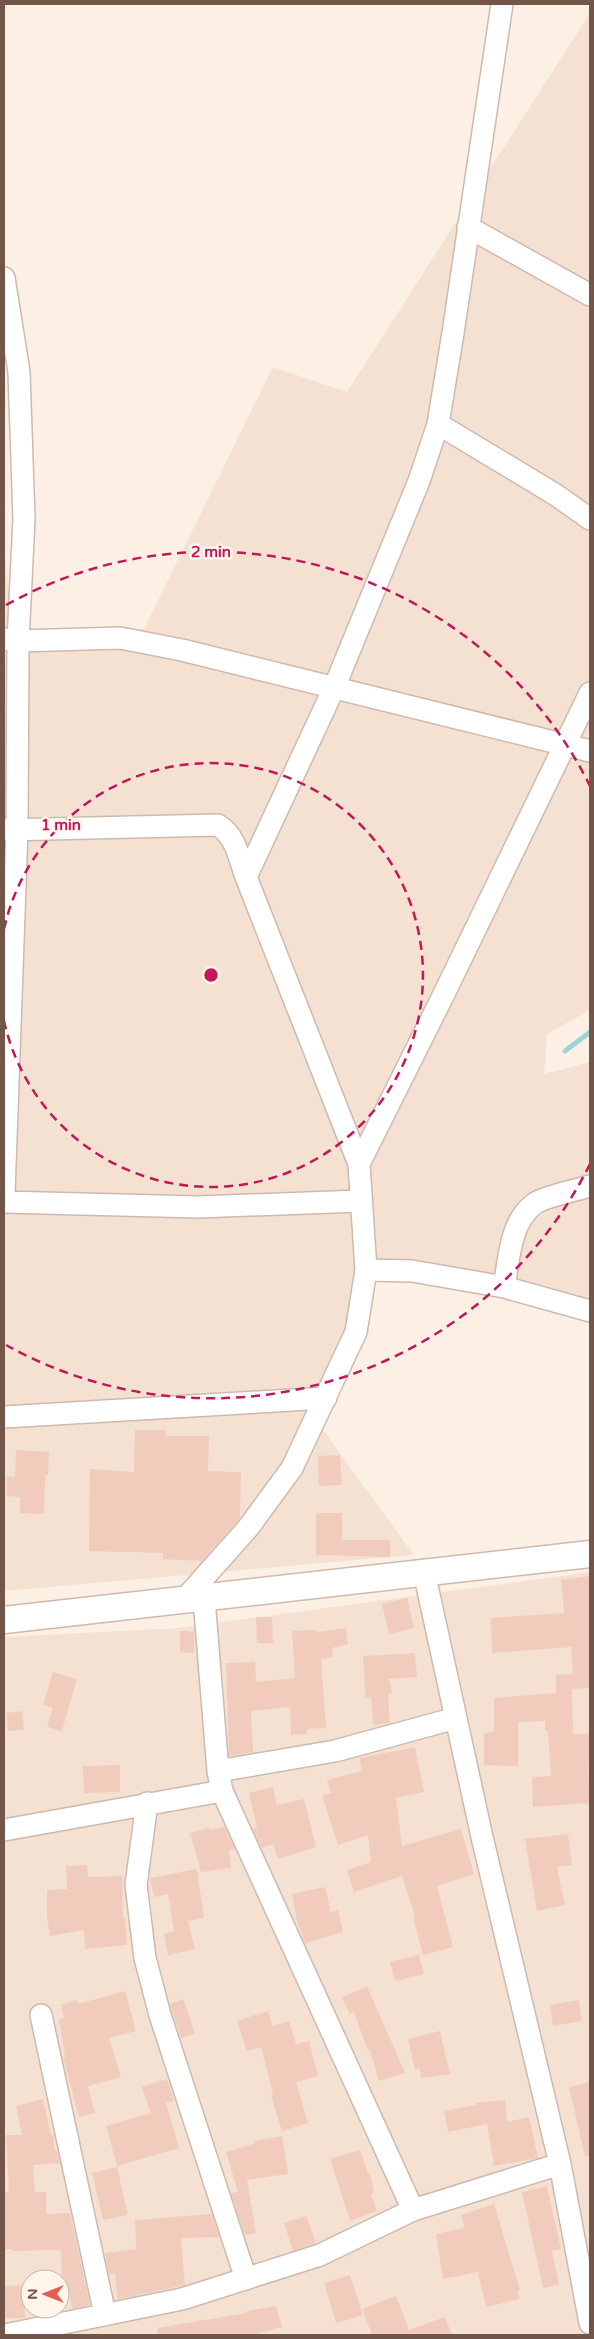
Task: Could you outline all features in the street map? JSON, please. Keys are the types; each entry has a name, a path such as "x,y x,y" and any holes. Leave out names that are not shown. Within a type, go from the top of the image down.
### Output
{"street":[{"path":"246,877 334,688 419,481 438,424 502,4"},
{"path":"468,227 590,295"},
{"path":"4,278 19,372 24,519 11,640 4,1192"},
{"path":"438,424 556,495 590,519"},
{"path":"11,640 120,638 182,650 590,751"},
{"path":"359,1164 590,694"},
{"path":"10,830 218,825 228,831 234,841 246,877 359,1164 366,1270 356,1332 292,1468 193,1600 220,1781 413,2210"},
{"path":"504,1287 512,1241 522,1216 535,1202 590,1186"},
{"path":"4,1202 198,1207 360,1201"},
{"path":"366,1270 412,1271 504,1287 590,1311"},
{"path":"4,1417 326,1398"},
{"path":"4,1620 590,1554"},
{"path":"424,1572 482,1837 560,2164 590,2323"},
{"path":"4,1830 147,1803 220,1781 456,1718"},
{"path":"147,1803 136,1885 145,1958 160,2015 246,2279"},
{"path":"41,2015 105,2315"},
{"path":"6,2335 182,2299 320,2255 413,2210 560,2164"}],"shaded area":[{"path":"590,13 590,1010 547,1034 544,1074 590,1062 590,1322 424,1275 378,1276 309,1411 414,1555 4,1591 4,547 13,635 144,629 273,367 347,392"},
{"path":"590,1572 590,2335 4,2335 4,1637 179,1628"}],"building":[{"path":"135,1430 166,1430 166,1436 209,1436 208,1471 241,1472 240,1518 202,1561 163,1559 163,1553 89,1551 90,1469 134,1472"},
{"path":"16,1450 49,1452 48,1475 45,1475 44,1514 20,1513 20,1497 7,1496 7,1476 15,1477"},
{"path":"340,1455 342,1485 319,1486 318,1456"},
{"path":"316,1513 342,1513 342,1540 390,1540 390,1557 316,1555"},
{"path":"590,1576 590,1688 572,1689 573,1734 590,1734 590,1766 588,1766 590,1803 533,1807 532,1777 551,1776 548,1731 545,1731 545,1721 518,1722 518,1766 484,1765 484,1734 494,1731 494,1698 556,1693 556,1675 573,1674 571,1647 492,1653 491,1618 564,1613 561,1580"},
{"path":"407,1598 414,1628 389,1634 382,1604"},
{"path":"256,1617 272,1617 273,1643 257,1643"},
{"path":"346,1628 348,1644 332,1648 333,1657 321,1659 326,1728 307,1729 307,1734 291,1735 290,1707 251,1711 253,1752 229,1756 226,1663 255,1662 256,1682 295,1678 292,1631 317,1630 317,1632"},
{"path":"180,1631 194,1632 194,1653 180,1652"},
{"path":"415,1653 417,1677 389,1679 392,1694 388,1695 390,1723 373,1725 371,1697 366,1698 363,1656"},
{"path":"53,1672 77,1679 62,1731 47,1727 53,1708 43,1705"},
{"path":"22,1711 24,1730 8,1731 6,1713"},
{"path":"415,1747 424,1792 396,1798 402,1846 461,1829 474,1874 437,1886 453,1947 423,1955 413,1917 415,1916 402,1876 354,1892 347,1870 371,1862 368,1835 338,1845 322,1795 331,1793 327,1780 362,1771 359,1758"},
{"path":"120,1765 120,1792 84,1793 83,1766"},
{"path":"273,1787 277,1805 304,1799 316,1847 278,1859 273,1844 262,1848 253,1829 257,1827 249,1793"},
{"path":"224,1827 235,1849 229,1850 231,1868 201,1872 190,1833 209,1828 210,1830"},
{"path":"568,1834 572,1865 557,1867 565,1905 537,1911 525,1839"},
{"path":"87,1865 88,1877 122,1876 123,1918 125,1917 127,1945 85,1949 84,1930 50,1936 47,1917 47,1890 67,1889 66,1866"},
{"path":"197,1869 204,1918 188,1921 195,1949 168,1955 164,1934 174,1931 168,1894 154,1897 150,1878"},
{"path":"325,1887 331,1912 338,1910 343,1932 305,1943 297,1921 292,1894"},
{"path":"419,1955 424,1974 395,1981 390,1962"},
{"path":"367,1986 405,2073 379,2081 370,2050 368,2051 354,2012 350,2014 342,1998"},
{"path":"125,1991 136,2031 109,2038 121,2077 88,2086 95,2113 79,2117 63,2057 65,2057 59,2019 64,2018 61,2005 77,2000 78,2004"},
{"path":"183,1999 195,2033 181,2038 170,2004"},
{"path":"579,2000 582,2021 553,2026 550,2005"},
{"path":"268,2011 273,2026 289,2021 296,2044 309,2041 318,2076 296,2082 308,2123 282,2131 271,2095 273,2094 261,2047 247,2051 237,2021"},
{"path":"440,2031 450,2074 421,2078 420,2068 415,2070 408,2039"},
{"path":"167,2079 174,2101 166,2103 179,2148 117,2166 106,2126 151,2113 142,2087"},
{"path":"590,2082 590,2155 585,2156 569,2087"},
{"path":"43,2099 51,2135 54,2135 54,2150 57,2150 60,2163 33,2165 35,2192 46,2192 46,2214 70,2213 90,2305 72,2309 70,2269 62,2269 61,2250 12,2251 12,2249 4,2249 4,2192 9,2191 6,2135 22,2135 16,2106"},
{"path":"505,2100 507,2122 529,2117 538,2158 494,2166 487,2124 448,2132 444,2111 477,2105 477,2103"},
{"path":"282,2136 288,2174 247,2180 256,2233 245,2235 231,2193 238,2192 226,2152 254,2144 254,2141"},
{"path":"360,2150 368,2173 370,2173 374,2193 371,2194 377,2211 350,2221 330,2159"},
{"path":"117,2167 128,2215 103,2220 92,2173"},
{"path":"547,2186 561,2249 552,2251 559,2285 543,2288 522,2192"},
{"path":"494,2204 520,2290 517,2291 520,2299 486,2307 478,2272 443,2279 436,2234 465,2228 461,2215"},
{"path":"212,2214 219,2237 181,2238 185,2285 118,2299 115,2274 109,2275 105,2253 136,2249 135,2220"},
{"path":"306,2216 316,2243 293,2251 284,2223"},
{"path":"350,2275 363,2315 336,2323 324,2283"},
{"path":"20,2285 20,2318 5,2318 4,2286"},
{"path":"396,2296 409,2330 445,2317 452,2335 372,2335 362,2309"},
{"path":"276,2306 282,2327 253,2335 158,2335 157,2328 247,2313 247,2311"}],"waterway":[{"path":"565,1051 590,1032"}]}
